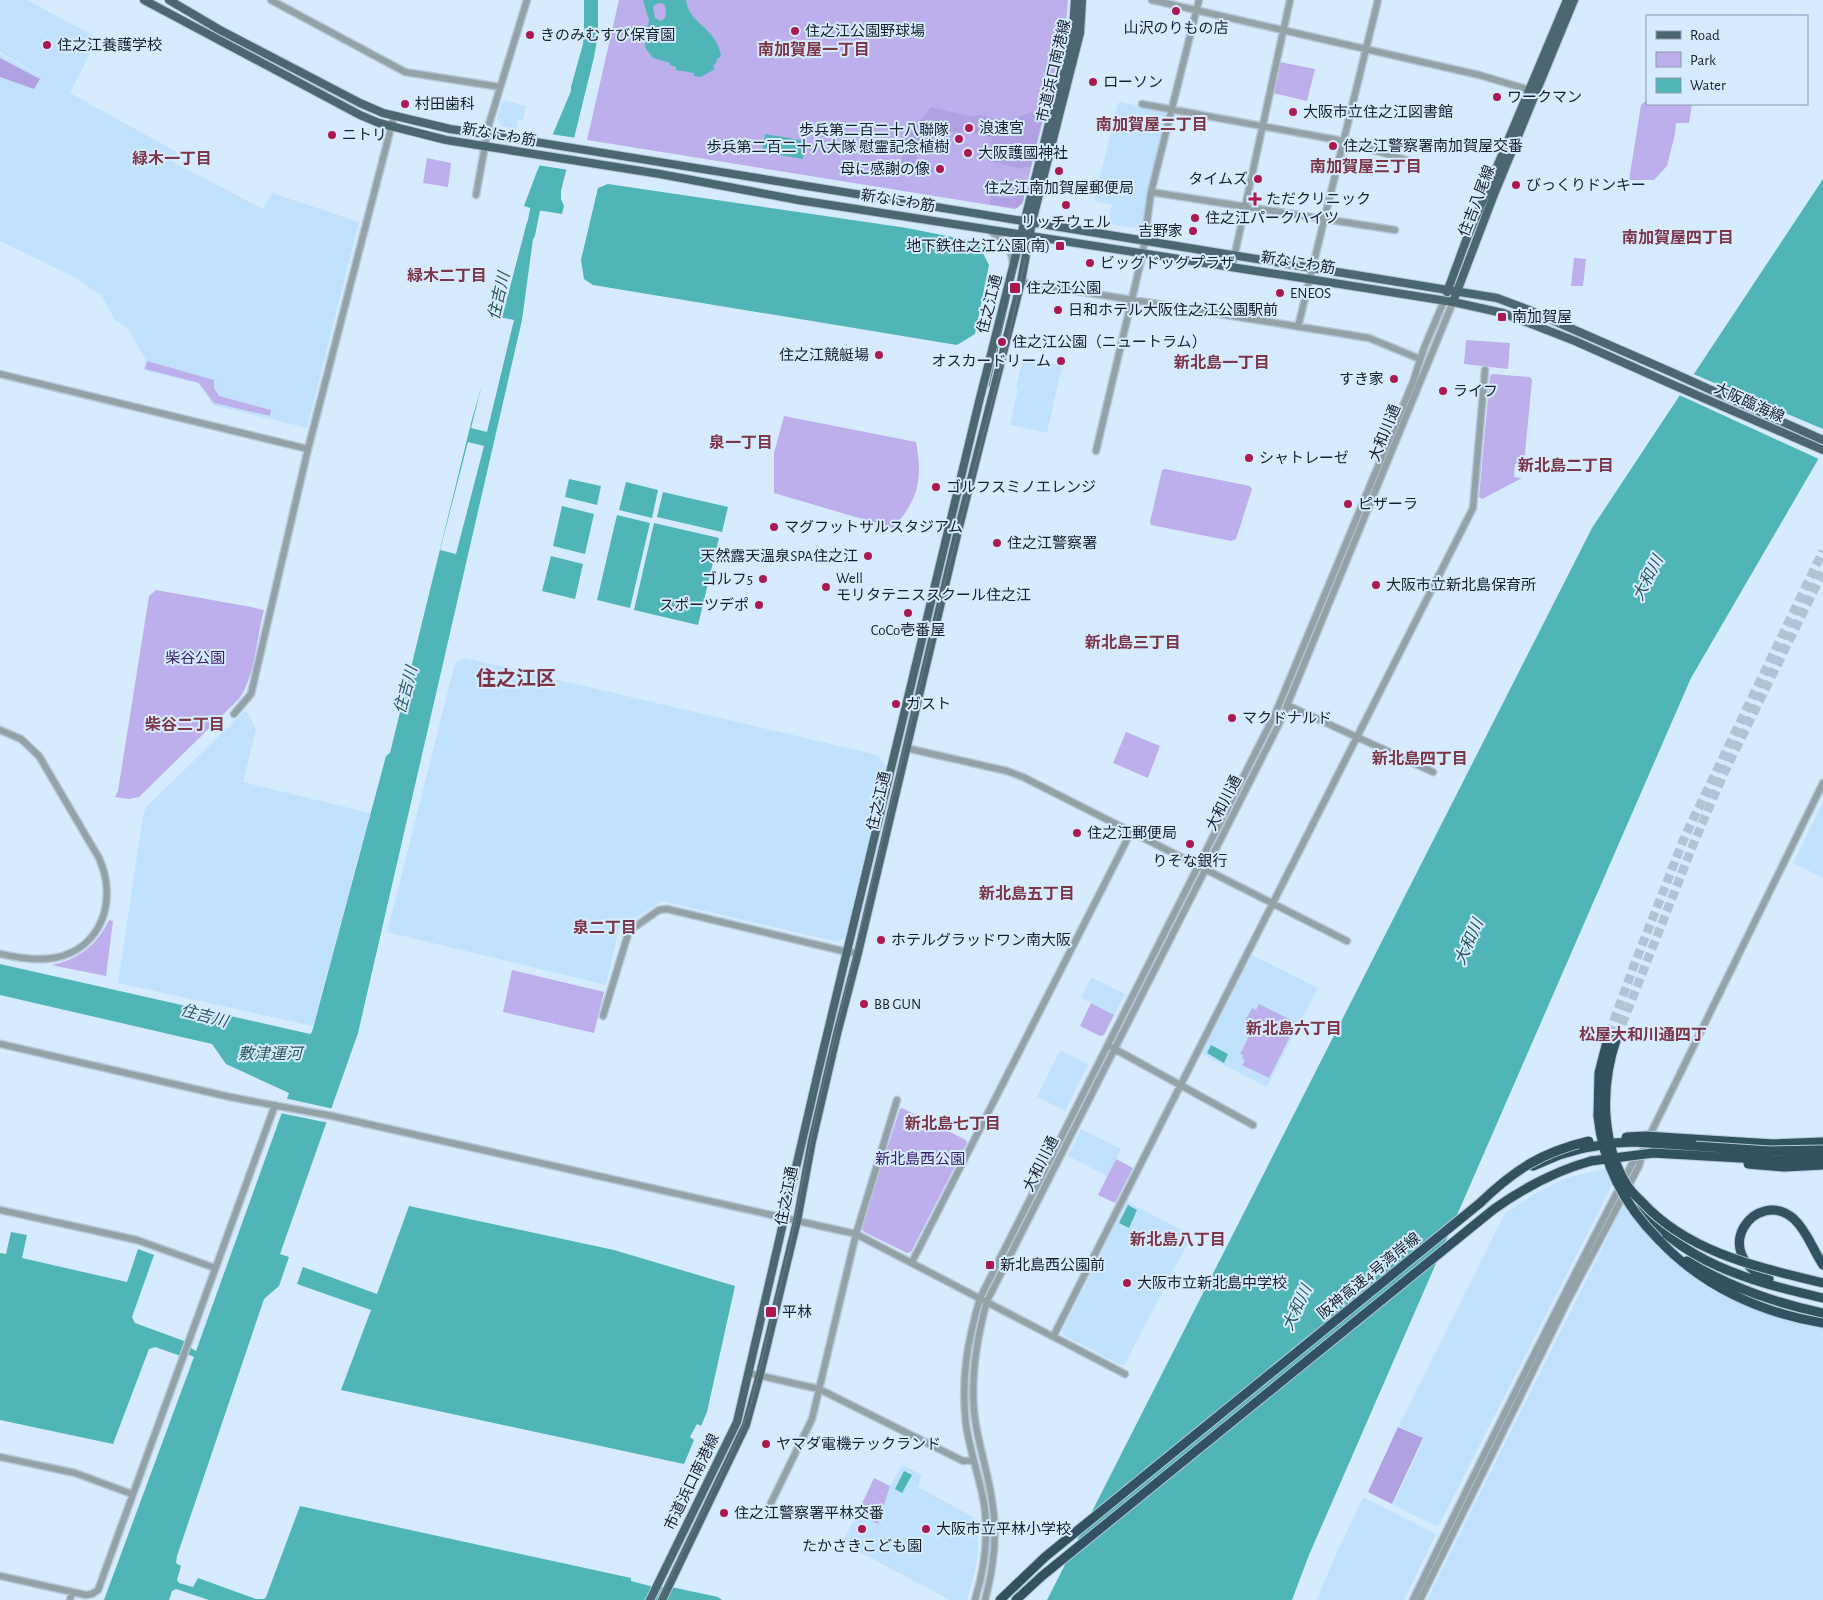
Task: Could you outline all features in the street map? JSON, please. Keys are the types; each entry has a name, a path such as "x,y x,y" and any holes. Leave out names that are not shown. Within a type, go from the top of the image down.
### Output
{"highway":[{"path":"1613,1035 1602,1116 1602,1146 1614,1180 1634,1212 1687,1267 1718,1287 1759,1306 1823,1323"},
{"path":"1602,1116 1612,1153 1628,1188 1653,1222 1688,1251 1729,1271 1823,1298"},
{"path":"1480,1203 1513,1173 1528,1164 1569,1146 1591,1141 1646,1136 1758,1143 1823,1142"},
{"name":"阪神高速4号湾岸線","path":"1000,1600 1045,1557 1480,1203 1513,1178 1530,1168 1566,1152 1594,1145 1634,1142 1770,1151 1823,1150"},
{"name":"阪神高速4号湾岸線","path":"1016,1600 1072,1551 1494,1208 1521,1190 1557,1172 1592,1161 1619,1156 1673,1153 1776,1160 1823,1160"},
{"path":"1619,1156 1784,1167 1823,1165"},
{"path":"1628,1188 1667,1226 1690,1240 1737,1260 1823,1283"},
{"path":"1802,1293 1765,1278 1744,1260 1741,1253 1740,1236 1749,1219 1766,1211 1779,1211 1795,1220 1803,1230 1823,1265"},
{"path":"1659,1240 1682,1258 1725,1281 1771,1299 1823,1313"}],"main road":[{"name":"新なにわ筋","path":"144,0 360,115 391,126 446,140 989,230 1143,252 1454,302 1503,312 1575,341 1667,382"},
{"name":"新なにわ筋","path":"169,0 220,30 360,103 394,116 486,135 1497,298 1529,310 1673,373"},
{"name":"市道浜口南港線","path":"1030,235 1028,222 1073,28 1075,0"},
{"name":"市道浜口南港線","path":"1021,235 1028,222 1080,33 1082,0"},
{"name":"住吉八尾線","path":"1444,301 1468,238 1567,0"},
{"name":"住吉八尾線","path":"1454,302 1493,197 1574,0"},
{"name":"住之江通","path":"748,1372 847,952 1021,235"},
{"name":"住之江通","path":"760,1374 797,1221 812,1141 906,748 1021,282 1030,235"},
{"name":"大阪臨海線","path":"1673,373 1823,439"},
{"name":"大阪臨海線","path":"1667,382 1823,450"},
{"path":"1798,440 1823,454"},
{"name":"市道浜口南港線","path":"650,1600 734,1428 748,1372"},
{"name":"市道浜口南港線","path":"662,1600 746,1425 760,1374"}],"street":[{"path":"271,0 405,72 500,87"},
{"path":"476,196 486,135 527,0"},
{"path":"1152,0 1479,75 1530,90"},
{"path":"1096,450 1130,300 1143,252 1151,192 1199,0"},
{"path":"1232,267 1290,0"},
{"path":"1298,327 1378,0"},
{"path":"1142,104 1343,141 1416,163"},
{"path":"234,714 251,694 308,450 394,116"},
{"path":"1151,192 1395,230"},
{"path":"989,230 1006,242 1012,255 1013,268"},
{"path":"1021,282 1369,338 1420,360"},
{"name":"大和川通","path":"1202,867 1286,690 1444,301"},
{"name":"大和川通","path":"983,1299 1202,867 1288,705 1454,302"},
{"path":"1054,1335 1473,508 1485,370"},
{"path":"0,374 308,450"},
{"path":"1288,705 1433,772"},
{"path":"0,730 21,739 39,756 95,851 105,875 108,895 104,914 98,927 91,937 76,950 56,958 31,959 0,954"},
{"path":"906,748 1023,777 1347,941"},
{"path":"1420,1600 1531,1372 1639,1166 1644,1148 1823,782"},
{"path":"912,1262 1131,832"},
{"path":"603,1016 629,931 659,910 668,909 847,952 858,953"},
{"path":"0,1044 230,1097 332,1116 856,1234 1054,1335 1125,1374"},
{"path":"1111,1047 1253,1125"},
{"path":"768,1508 812,1419 856,1234 897,1100"},
{"path":"0,1576 89,1595 98,1590 215,1268 278,1106"},
{"path":"1644,1148 1823,1160"},
{"path":"1413,1600 1570,1283 1633,1162 1644,1148"},
{"path":"0,1210 137,1240 215,1268"},
{"path":"975,1600 984,1567 986,1534 984,1503 967,1427 964,1374 969,1338 983,1299"},
{"path":"983,1299 973,1382 976,1424 992,1500 995,1528 994,1558 985,1600"},
{"path":"748,1372 819,1389 964,1461 974,1460"},
{"path":"0,1457 75,1473 132,1494"},
{"path":"70,1600 72,1592"}],"shaded area":[{"path":"0,0 27,0 98,38 70,93 177,152 173,162 263,209 272,193 359,222 307,428 213,405 198,383 143,370 146,360 128,329 115,320 102,296 72,276 0,241 0,54 53,83 0,52"},
{"path":"0,58 40,79 34,89 0,77"},
{"path":"503,100 526,106 523,120 518,120 517,129 501,126 497,119"},
{"path":"1121,102 1167,114 1149,192 1143,229 1108,224 1112,205 1094,201 1118,103"},
{"path":"931,107 969,116 980,115 1008,121 1034,111 1043,114 1031,167 1024,166 1023,169 988,161 992,138 973,133 973,126 966,124 963,133 950,131 947,142 934,139 931,145 919,143 916,158 934,168 932,175 900,171 905,139"},
{"path":"1017,186 1026,188 1023,202 1017,208 990,204 991,196 1014,199"},
{"path":"1023,357 1062,366 1047,433 1010,425"},
{"path":"465,658 878,755 886,767 845,937 838,942 663,901 619,928 606,985 387,932 455,663"},
{"path":"246,710 256,729 243,782 370,813 313,1026 118,983 143,815 146,807"},
{"path":"1823,802 1823,878 1793,863"},
{"path":"1252,955 1318,988 1267,1087 1202,1054"},
{"path":"1091,977 1125,994 1114,1015 1081,998"},
{"path":"1060,1050 1088,1064 1065,1111 1037,1097"},
{"path":"1081,1129 1121,1149 1107,1176 1068,1156"},
{"path":"1606,1168 1613,1183 1438,1527 1393,1505 1424,1439 1399,1426 1505,1213 1535,1194 1566,1178"},
{"name":"大阪市立新北島中学校","path":"1127,1202 1192,1235 1125,1364 1121,1365 1063,1335 1062,1331"},
{"path":"1624,1204 1636,1221 1662,1250 1702,1284 1740,1303 1769,1314 1823,1327 1823,1600 1427,1600"},
{"path":"1398,1427 1423,1438 1392,1504 1368,1492"},
{"name":"大阪市立平林小学校","path":"902,1465 922,1475 918,1487 977,1519 978,1549 976,1567 967,1600 950,1600 844,1544 843,1541 857,1514 878,1524 888,1490"},
{"path":"1363,1497 1436,1534 1404,1600 1317,1600 1332,1563"}],"green space":[{"path":"619,0 1068,0 1065,33 1022,204 1015,209 587,140"},
{"path":"1280,62 1315,69 1307,101 1273,93"},
{"path":"1646,101 1646,105 1692,105 1689,123 1676,123 1667,166 1654,180 1629,180 1641,105"},
{"path":"427,158 451,163 448,187 423,183"},
{"path":"1574,258 1586,259 1583,286 1571,286"},
{"path":"1466,340 1510,343 1508,369 1464,364"},
{"path":"147,361 214,380 214,388 219,396 271,410 270,416 214,403 199,383 145,369"},
{"path":"1492,374 1530,377 1532,380 1524,464 1515,464 1514,477 1522,478 1482,499 1479,497 1490,376"},
{"path":"784,416 916,442 919,467 917,488 909,508 893,528 774,493 774,453"},
{"path":"1165,469 1250,486 1252,489 1236,539 1231,541 1151,525 1150,522 1162,470"},
{"name":"柴谷公園","path":"156,590 264,610 249,679 239,699 139,797 129,799 115,797 118,791 149,596"},
{"path":"1126,732 1160,746 1148,778 1113,763"},
{"path":"109,920 113,921 106,976 51,965 61,963 86,950 99,937"},
{"path":"512,970 604,992 594,1033 503,1012"},
{"path":"1091,1003 1114,1015 1104,1035 1100,1036 1080,1026"},
{"path":"1259,1004 1297,1023 1269,1078 1242,1065 1245,1060 1242,1058 1243,1055 1240,1054 1253,1028 1244,1023 1252,1008 1256,1010"},
{"name":"新北島西公園","path":"902,1108 966,1140 967,1143 911,1252 907,1253 864,1232 861,1228 900,1109"},
{"path":"1116,1159 1133,1168 1115,1203 1098,1195"},
{"path":"874,1478 890,1486 878,1524 857,1514"}],"water":[{"path":"584,0 598,0 598,35 561,191 561,199 564,206 562,214 537,210 524,206 571,91 583,44"},
{"path":"643,0 686,0 692,15 709,32 718,46 721,56 713,66 715,69 701,77 694,76 694,73 676,70 676,67 670,65 670,63 653,58 645,45 649,20","holes":["661,3 665,5 665,18 661,21 655,18 653,7"]},
{"path":"765,134 806,141 803,159 762,152"},
{"name":"大和川","path":"1823,179 1823,451 1691,678 1309,1555 1292,1600 1047,1600 1592,528"},
{"path":"608,184 907,228 977,242 989,265 975,334 957,345 593,285 584,279 581,260 598,188"},
{"name":"敷津運河","path":"527,222 535,224 522,320 358,1033 280,1254 289,1257 279,1286 264,1299 177,1556 176,1563 181,1566 177,1580 179,1583 193,1587 198,1578 256,1599 264,1599 300,1506 631,1578 631,1581 650,1586 676,1588 718,1597 722,1600 209,1600 176,1589 172,1591 169,1600 104,1600 194,1357 178,1355 155,1347 149,1349 113,1444 0,1420 0,1253 6,1254 11,1232 27,1235 22,1258 127,1282 138,1249 154,1255 132,1317 135,1323 184,1341 196,1351 289,1093 226,1064 212,1044 0,995 0,964 310,1034 312,1032 386,756 390,753 472,419 503,314"},
{"path":"569,479 601,486 597,505 565,497"},
{"path":"626,482 658,490 652,518 619,510"},
{"path":"663,492 728,507 722,532 657,517"},
{"path":"562,506 594,514 585,554 553,546"},
{"path":"617,515 650,523 630,608 597,600"},
{"path":"654,523 719,538 698,625 634,610"},
{"path":"551,556 583,564 575,599 542,591"},
{"path":"1211,1045 1228,1054 1224,1063 1207,1053"},
{"path":"1128,1205 1137,1210 1129,1228 1119,1223"},
{"path":"409,1206 614,1250 735,1286 707,1412 701,1426 697,1424 690,1437 694,1440 684,1464 341,1390 371,1310 297,1284 303,1267 377,1294"},
{"path":"904,1471 912,1475 902,1493 895,1489"}],"pier":[{"path":"550,134 577,138 569,170 537,165"},
{"path":"499,317 514,320 487,432 471,428"},
{"path":"1691,373 1823,429 1823,456 1821,460 1677,394"},
{"path":"468,442 484,446 456,554 440,550"},
{"path":"284,1098 334,1109 329,1123 280,1113"}],"waterway":[{"name":"住吉川","path":"530,235 535,210 541,199"}],"tunnel":[{"path":"1609,1034 1685,836 1823,551"},
{"path":"1617,1037 1695,840 1725,771 1823,572"}],"tram line":[{"path":"659,1600 738,1439 750,1407 789,1250 816,1114 947,573 1007,345 1025,260"},
{"path":"989,386 1016,269"}],"place":[{"name":"山沢のりもの店","path":"1176,11"},
{"name":"住之江公園野球場","path":"795,31"},
{"name":"きのみむすび保育園","path":"530,35"},
{"name":"住之江養護学校","path":"47,45"},
{"name":"ローソン","path":"1093,82"},
{"name":"ワークマン","path":"1497,97"},
{"name":"村田歯科","path":"405,104"},
{"name":"大阪市立住之江図書館","path":"1293,112"},
{"name":"浪速宮","path":"969,128"},
{"name":"ニトリ","path":"332,135"},
{"name":"歩兵第二百二十八聯隊 歩兵第二百二十八大隊 慰霊記念植樹","path":"959,139"},
{"name":"住之江警察署南加賀屋交番","path":"1333,146"},
{"name":"大阪護國神社","path":"968,153"},
{"name":"母に感謝の像","path":"940,169"},
{"name":"住之江南加賀屋郵便局","path":"1059,171"},
{"name":"タイムズ","path":"1258,179"},
{"name":"びっくりドンキー","path":"1516,185"},
{"name":"ただクリニック","path":"1255,199"},
{"name":"リッチウェル","path":"1066,205"},
{"name":"住之江パークハイツ","path":"1195,218"},
{"name":"吉野家","path":"1193,231"},
{"name":"地下鉄住之江公園(南)","path":"1060,246"},
{"name":"ビッグドッグプラザ","path":"1090,263"},
{"name":"住之江公園","path":"1015,288"},
{"name":"ENEOS","path":"1280,293"},
{"name":"日和ホテル大阪住之江公園駅前","path":"1058,310"},
{"name":"南加賀屋","path":"1502,317"},
{"name":"住之江公園（ニュートラム）","path":"1002,342"},
{"name":"住之江競艇場","path":"879,355"},
{"name":"オスカードリーム","path":"1061,361"},
{"name":"すき家","path":"1394,379"},
{"name":"ライフ","path":"1443,391"},
{"name":"シャトレーゼ","path":"1249,458"},
{"name":"ゴルフスミノエレンジ","path":"936,487"},
{"name":"ピザーラ","path":"1348,504"},
{"name":"マグフットサルスタジアム","path":"774,527"},
{"name":"住之江警察署","path":"997,543"},
{"name":"天然露天溫泉SPA住之江","path":"868,556"},
{"name":"ゴルフ5","path":"763,579"},
{"name":"大阪市立新北島保育所","path":"1376,585"},
{"name":"Well モリタテニススクール住之江","path":"826,587"},
{"name":"スポーツデポ","path":"759,605"},
{"name":"CoCo壱番屋","path":"908,613"},
{"name":"ガスト","path":"896,704"},
{"name":"マクドナルド","path":"1232,718"},
{"name":"住之江郵便局","path":"1077,833"},
{"name":"りそな銀行","path":"1190,844"},
{"name":"ホテルグラッドワン南大阪","path":"881,940"},
{"name":"BB GUN","path":"864,1004"},
{"name":"新北島西公園前","path":"990,1265"},
{"name":"大阪市立新北島中学校","path":"1127,1283"},
{"name":"平林","path":"771,1312"},
{"name":"ヤマダ電機テックランド","path":"766,1444"},
{"name":"住之江警察署平林交番","path":"724,1513"},
{"name":"たかさきこども園","path":"862,1529"},
{"name":"大阪市立平林小学校","path":"926,1529"}],"district":[{"name":"南加賀屋一丁目","path":"814,50"},
{"name":"南加賀屋二丁目","path":"1152,125"},
{"name":"緑木一丁目","path":"172,159"},
{"name":"南加賀屋三丁目","path":"1366,167"},
{"name":"南加賀屋四丁目","path":"1678,238"},
{"name":"緑木二丁目","path":"447,276"},
{"name":"新北島一丁目","path":"1222,363"},
{"name":"泉一丁目","path":"741,443"},
{"name":"新北島二丁目","path":"1566,466"},
{"name":"新北島三丁目","path":"1133,643"},
{"name":"住之江区","path":"516,679"},
{"name":"柴谷二丁目","path":"185,725"},
{"name":"新北島四丁目","path":"1420,759"},
{"name":"新北島五丁目","path":"1027,894"},
{"name":"泉二丁目","path":"605,928"},
{"name":"新北島六丁目","path":"1294,1029"},
{"name":"松屋大和川通四丁","path":"1643,1035"},
{"name":"新北島七丁目","path":"953,1124"},
{"name":"新北島八丁目","path":"1178,1240"}]}
